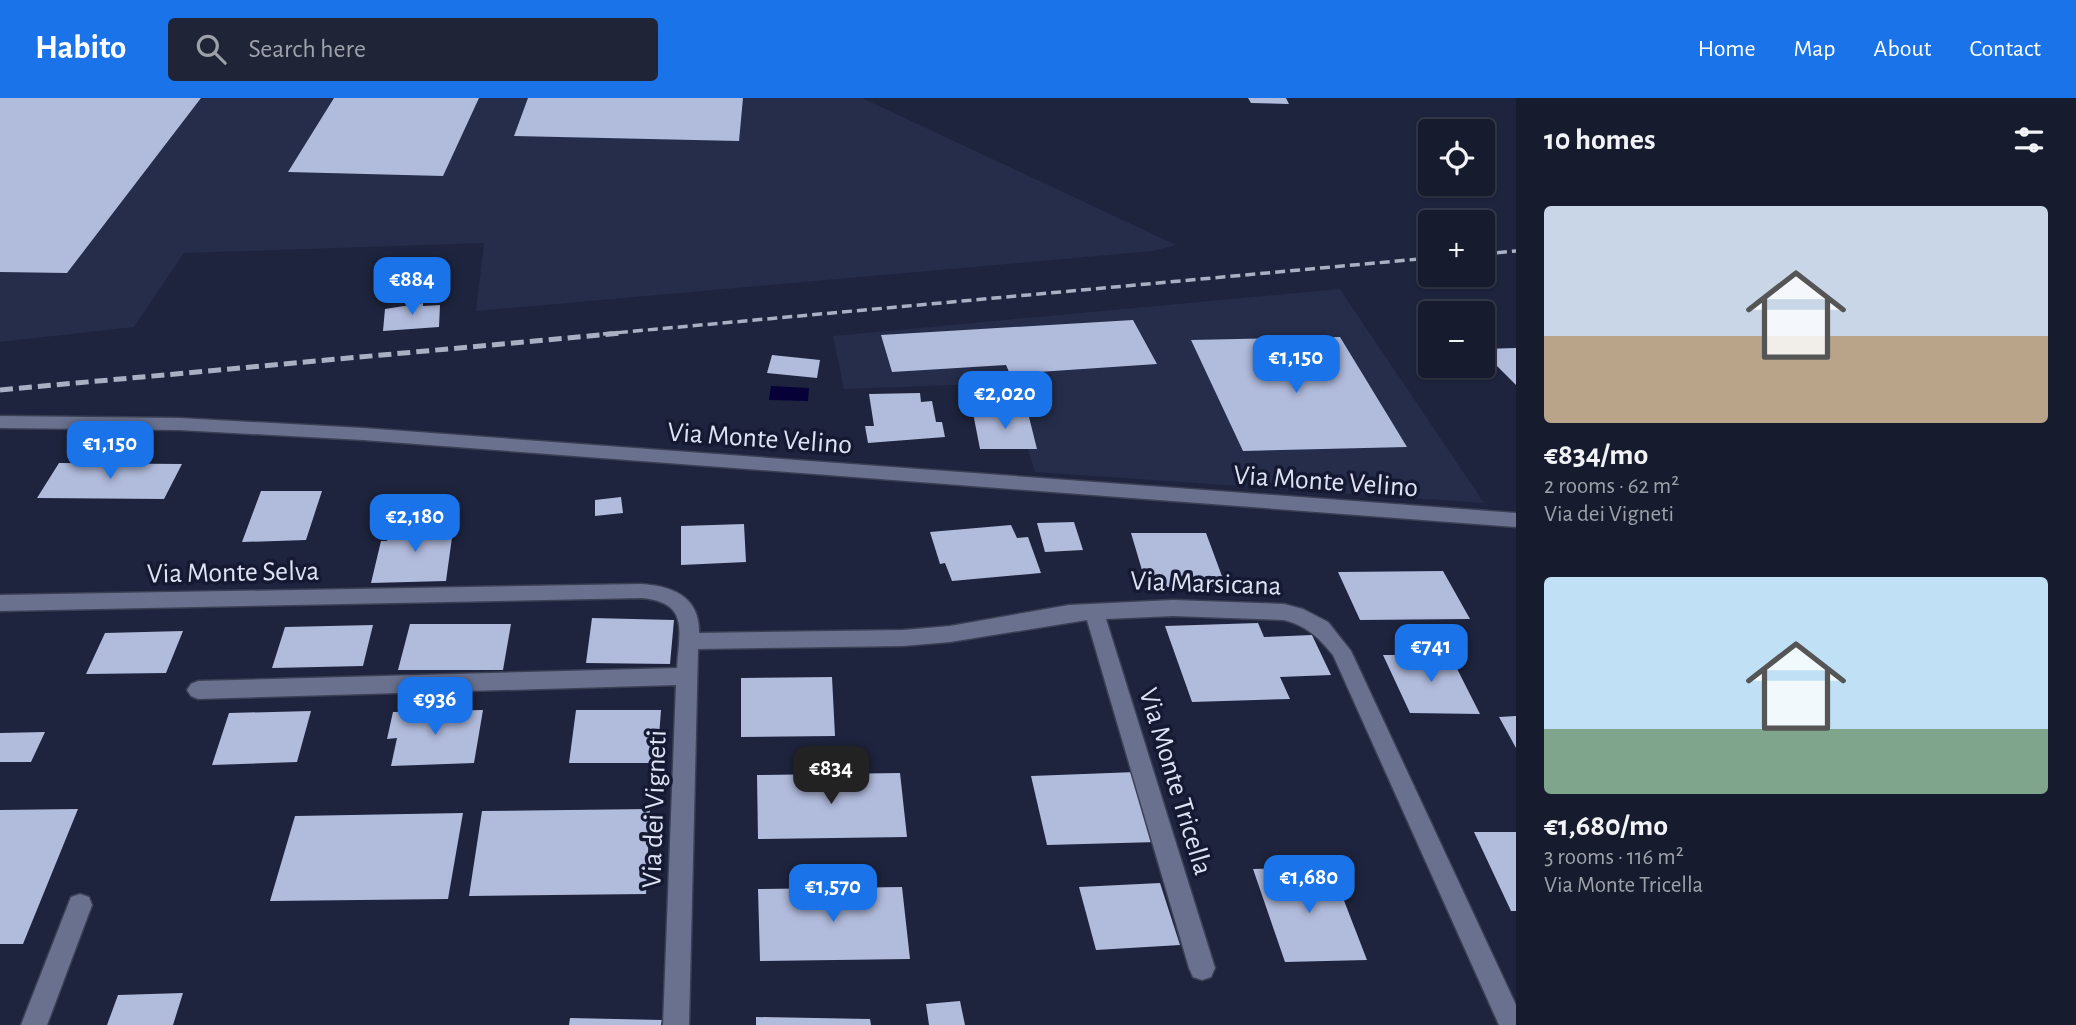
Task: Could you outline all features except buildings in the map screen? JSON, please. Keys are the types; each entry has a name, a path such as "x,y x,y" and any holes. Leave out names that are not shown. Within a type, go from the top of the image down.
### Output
{"street":[{"name":"Via Monte Velino","path":"0,422 166,424 363,433 1516,520"},
{"name":"Via Monte Selva","path":"0,603 640,591 659,592 677,599"},
{"name":"Via dei Vigneti","path":"676,1025 688,641 688,615 677,599"},
{"name":"Via Marsicana","path":"688,641 903,638 1094,611 1158,608 1273,610 1303,617 1328,634 1340,651 1512,1025"},
{"name":"Via Monte Tricella","path":"1094,611 1202,968"},
{"path":"198,690 687,676"},
{"path":"34,1025 80,905"}],"shaded area":[{"path":"0,98 862,98 1176,245 1153,251 476,311 484,243 184,253 134,327 0,342"},
{"path":"1340,289 1484,503 1035,472 1007,383 844,389 833,336"},
{"path":"771,386 809,388 808,401 769,400"}],"railway":[{"path":"1495,253 1516,251"},
{"path":"603,334 1418,259"},
{"path":"0,390 622,333"}]}
